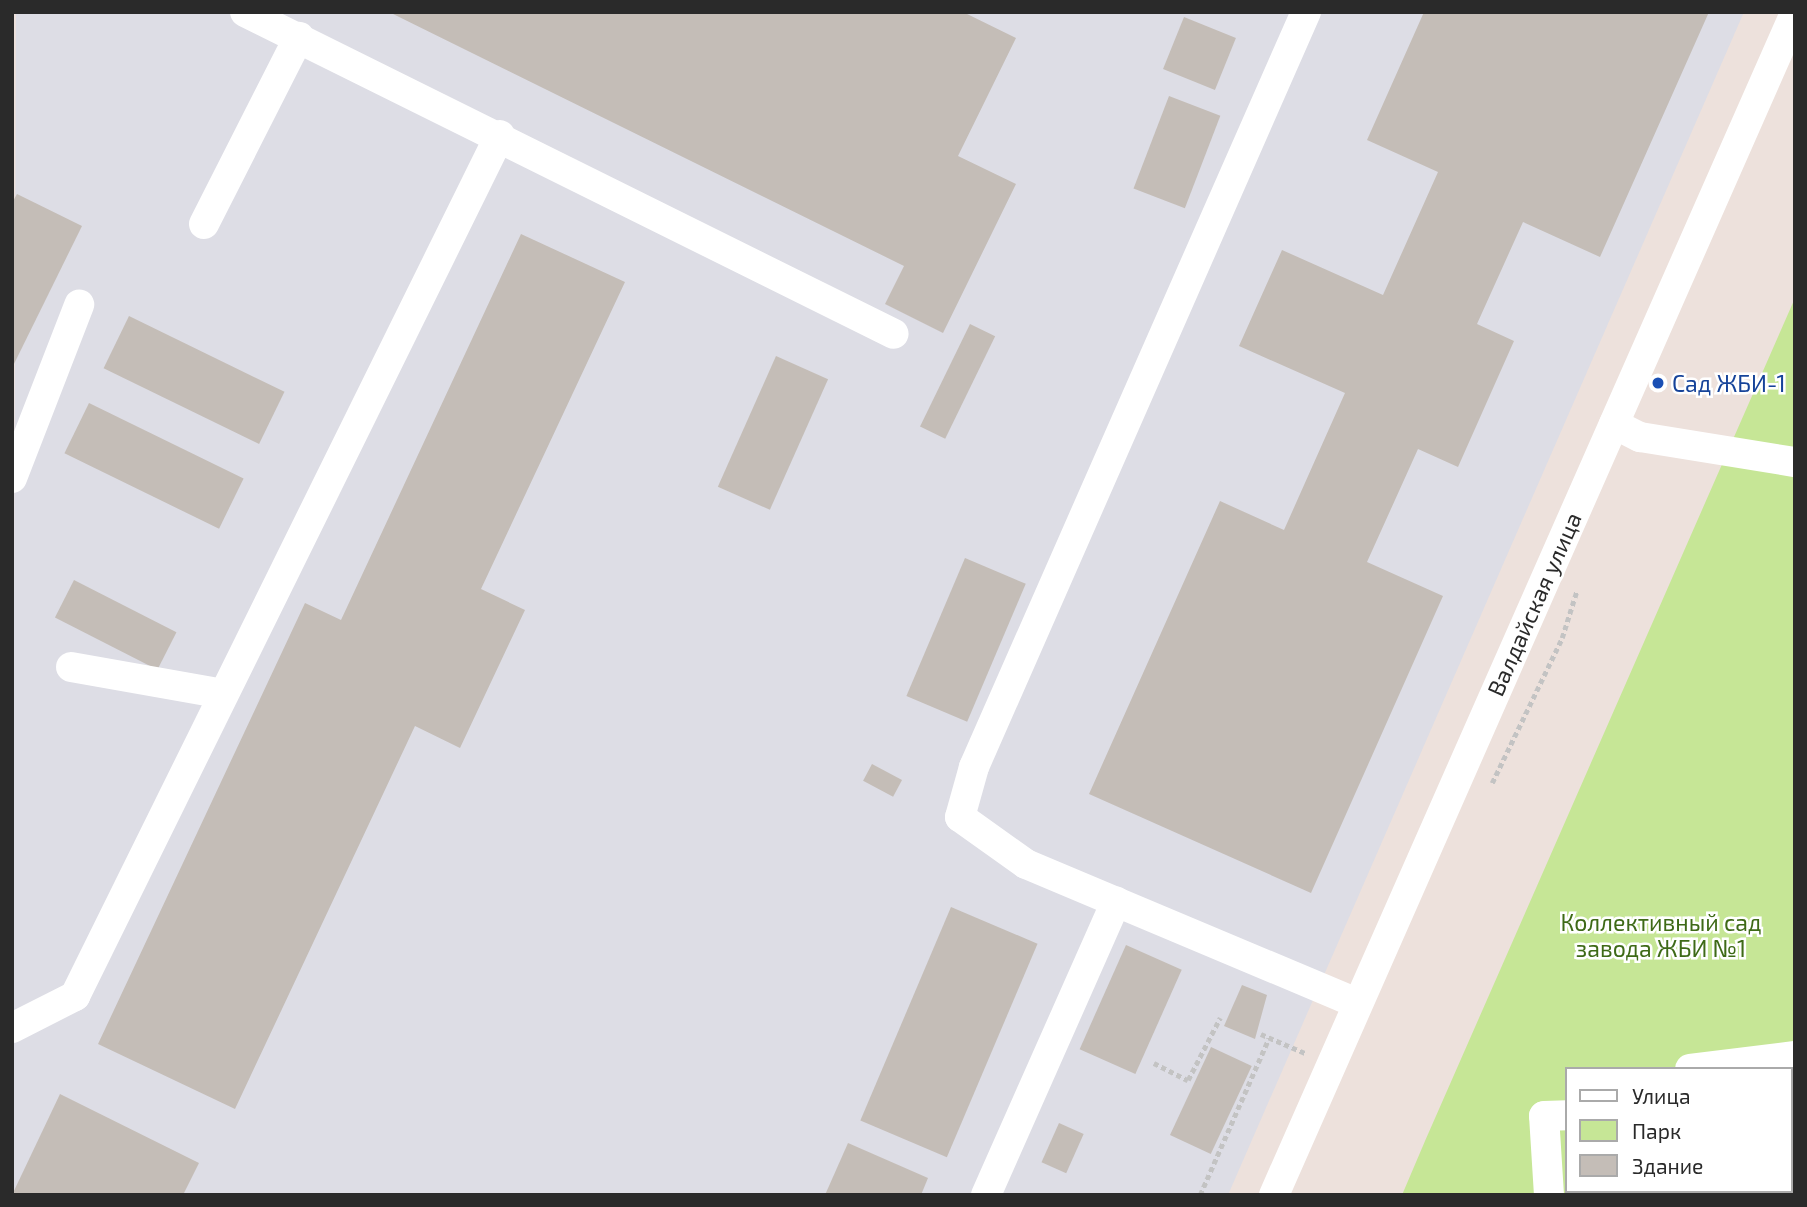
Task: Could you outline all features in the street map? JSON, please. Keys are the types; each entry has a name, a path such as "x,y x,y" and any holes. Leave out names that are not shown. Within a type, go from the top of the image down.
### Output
{"street":[{"path":"245,12 500,135 894,334"},
{"path":"1306,12 974,767 960,817 1026,864 1355,1002"},
{"name":"Валдайская улица","path":"1274,1195 1355,1002 1795,13"},
{"path":"204,224 299,37"},
{"path":"12,1028 75,996 500,135"},
{"path":"12,478 79,305"},
{"path":"1614,424 1640,437 1795,462"},
{"path":"71,667 224,694"},
{"path":"986,1195 1116,902"},
{"path":"1706,1067 1795,1056"},
{"path":"1549,1195 1544,1116 1566,1115"}],"path":[{"path":"1154,1063 1188,1080 1220,1018"},
{"path":"1200,1195 1269,1038"}],"shaded area":[{"path":"16,12 1744,12 1228,1195 12,1195"}],"green space":[{"name":"Коллективный сад завода ЖБИ №1","path":"1795,298 1795,1195 1402,1195 1425,1141"}],"building":[{"path":"389,12 963,12 1016,38 958,156 1016,184 943,333 885,304 904,266"},
{"path":"1424,12 1709,12 1600,257 1523,222 1477,324 1514,341 1458,467 1418,449 1367,562 1443,596 1311,893 1089,794 1220,501 1284,530 1345,393 1239,346 1282,250 1383,295 1438,172 1367,140"},
{"path":"1184,17 1236,38 1215,90 1163,69"},
{"path":"1169,96 1220,116 1185,208 1134,188"},
{"path":"17,194 82,226 12,368 12,203"},
{"path":"521,234 625,282 481,589 525,610 460,748 415,726 235,1109 98,1044 305,603 341,620"},
{"path":"129,316 284,392 259,444 104,368"},
{"path":"970,324 995,336 945,439 920,426"},
{"path":"776,356 828,379 770,510 718,487"},
{"path":"89,403 244,478 219,529 64,453"},
{"path":"965,558 1026,584 967,722 906,696"},
{"path":"74,580 176,632 157,670 55,617"},
{"path":"872,764 902,780 893,797 863,781"},
{"path":"951,907 1038,944 947,1157 860,1121"},
{"path":"1126,945 1182,970 1135,1074 1080,1049"},
{"path":"1242,985 1267,995 1255,1039 1224,1026"},
{"path":"1211,1047 1252,1066 1211,1154 1170,1135"},
{"path":"60,1094 199,1163 183,1195 12,1195"},
{"path":"1059,1123 1084,1134 1066,1173 1042,1162"},
{"path":"848,1143 928,1178 921,1195 825,1195"}],"place":[{"name":"Сад ЖБИ-1","path":"1658,383"}]}
